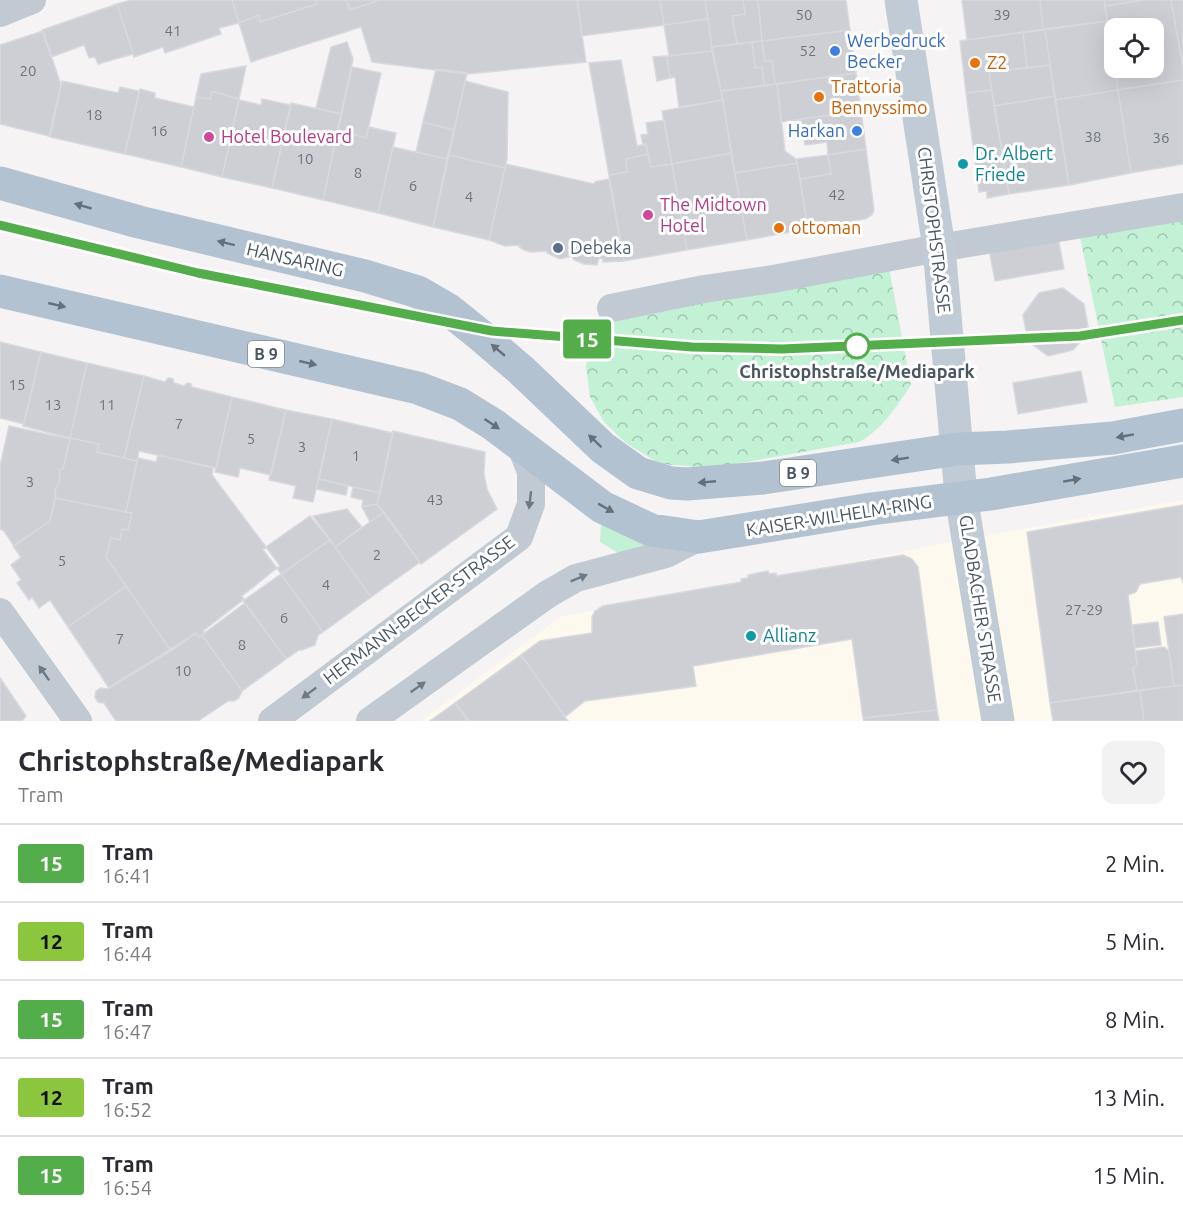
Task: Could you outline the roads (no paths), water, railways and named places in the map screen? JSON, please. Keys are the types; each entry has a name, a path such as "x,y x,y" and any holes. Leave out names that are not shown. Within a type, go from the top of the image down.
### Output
{"main road":[{"name":"HANSARING","path":"0,183 139,222 364,276 418,292 457,316 521,370 603,448 638,473 671,483 687,484 763,477 888,461 958,449"},
{"name":"B 9","path":"0,291 418,388 460,404 520,444"},
{"name":"B 9","path":"958,449 1113,438 1183,425"},
{"name":"KAISER-WILHELM-RING","path":"520,444 602,507 651,530 699,537 871,509 991,494 1183,460"}],"street":[{"path":"0,13 32,0"},
{"name":"CHRISTOPHSTRASSE","path":"901,0 939,248 961,496"},
{"path":"611,308 704,289 1183,207"},
{"name":"HERMANN-BECKER-STRASSE","path":"272,721 519,537 531,504 531,472 520,444"},
{"name":"GLADBACHER STRASSE","path":"961,496 998,721"},
{"path":"370,721 548,594 576,578 666,554 699,537"},
{"path":"0,612 78,721"}],"tram line":[{"name":"15","path":"0,225 198,273 492,331 692,347 782,349 1080,336 1183,320"}],"place":[{"name":"Werbedruck Becker","path":"835,51"},
{"name":"Z2","path":"975,63"},
{"name":"Trattoria Bennyssimo","path":"819,97"},
{"name":"Harkan","path":"857,131"},
{"name":"Hotel Boulevard","path":"209,137"},
{"name":"Dr. Albert Friede","path":"963,164"},
{"name":"The Midtown Hotel","path":"648,215"},
{"name":"ottoman","path":"779,228"},
{"name":"Debeka","path":"558,248"},
{"name":"Christophstraße/Mediapark","path":"857,346"},
{"name":"Allianz","path":"751,636"}]}
